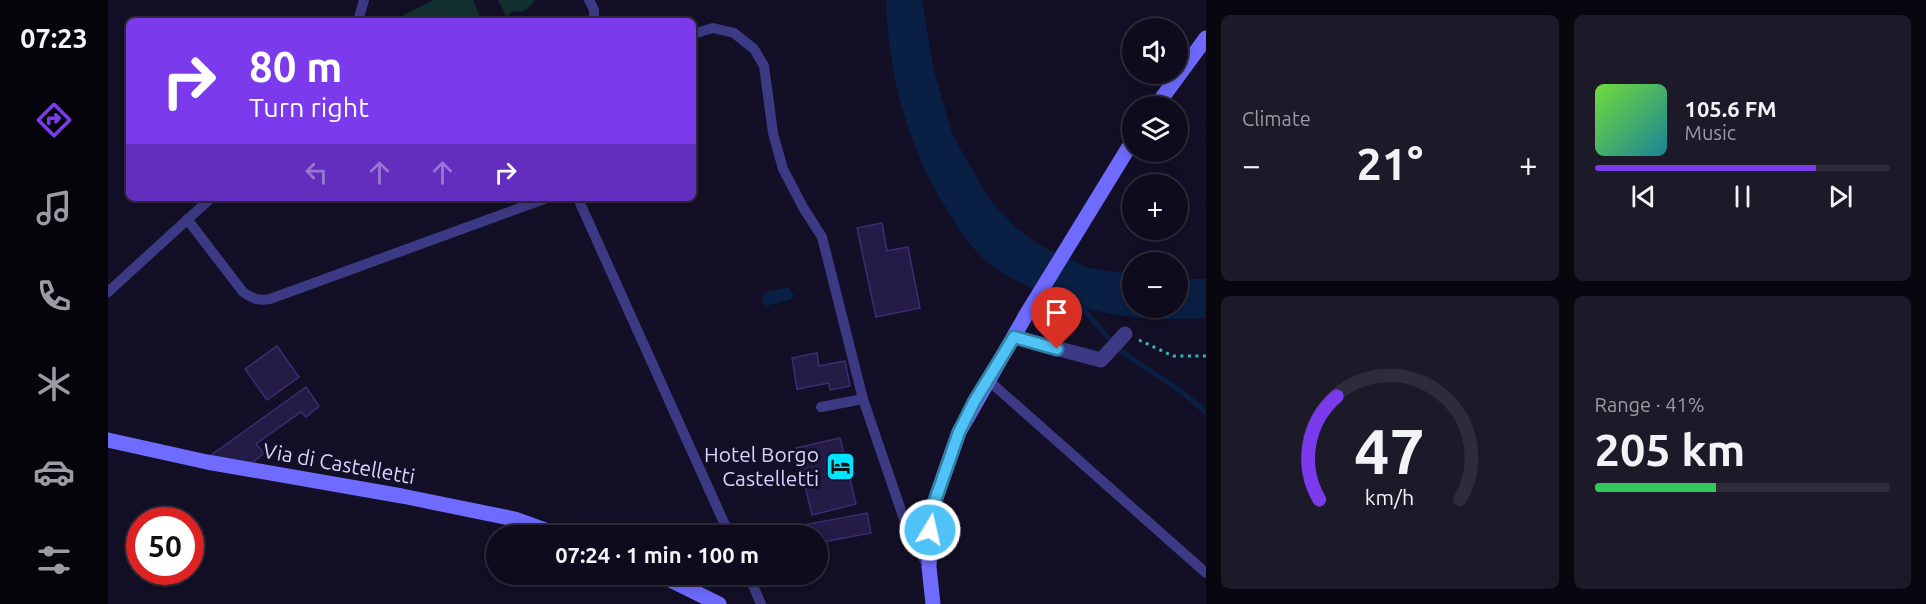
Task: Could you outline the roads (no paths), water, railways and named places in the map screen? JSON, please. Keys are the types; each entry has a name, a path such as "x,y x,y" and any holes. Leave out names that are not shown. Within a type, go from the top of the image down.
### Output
{"main road":[{"path":"1163,96 1206,38"},
{"path":"933,604 929,567 931,512 959,432 1026,315 1122,158"},
{"name":"Via di Castelletti","path":"108,440 207,462 402,496 515,519 532,525"},
{"path":"680,585 719,604"}],"street":[{"path":"1014,337 1101,360 1125,334"}],"lane":[{"path":"358,18 364,0"},
{"path":"590,0 594,18"},
{"path":"696,33 713,28 734,33 754,49 764,66 773,133 783,170 822,237 863,399 908,531 929,567"},
{"path":"108,292 208,201"},
{"path":"187,219 243,292 260,301 539,201"},
{"path":"580,201 725,525"},
{"path":"988,380 1206,573"},
{"path":"821,407 863,399"},
{"path":"753,585 761,604"}],"water":[{"path":"886,0 922,0 933,67 952,134 989,199 1016,228 1041,246 1088,268 1122,273 1122,315 1076,305 1033,289 998,270 980,255 965,237 930,179 909,130 895,80"},
{"path":"1188,279 1206,279 1206,318 1161,319 1150,318 1188,318"},
{"path":"789,287 794,296 792,299 766,306 764,304 762,296 764,293"}],"waterway":[{"path":"1084,304 1084,310 1118,349 1182,392 1206,412"}],"place":[{"name":"Hotel Borgo Castelletti","path":"840,467"}]}
